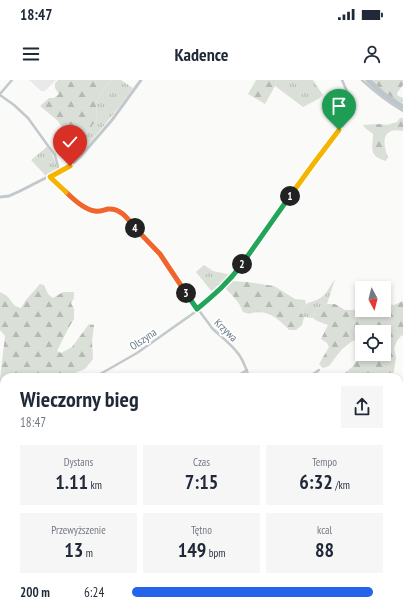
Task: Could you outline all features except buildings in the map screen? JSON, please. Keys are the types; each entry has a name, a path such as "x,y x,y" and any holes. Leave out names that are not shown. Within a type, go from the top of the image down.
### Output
{"street":[{"path":"12,80 0,94 28,118 54,155 59,172"},
{"path":"0,196 9,196 70,166 80,157 112,120 142,80"},
{"name":"Olszyna","path":"102,373 137,353 198,309 220,290 236,273 314,163 349,118 351,114 349,96 342,80"},
{"path":"362,80 375,92 403,111"},
{"name":"Krzywa","path":"50,177 62,189 89,209 94,211 102,211 107,209 114,210 120,212 126,217 160,254 212,328 237,352 242,359 247,373"},
{"path":"242,373 246,370"},
{"path":"315,373 319,370"}],"shaded area":[{"path":"29,80 56,80 45,91 41,91"}],"green space":[{"path":"58,80 112,80 104,88 96,102 97,119 80,143 73,144 66,138 65,131 57,120 40,106 49,98 54,98 59,94 55,88 55,83"},
{"path":"112,80 121,80 133,88 79,156 80,143 97,119 96,102 104,88"},
{"path":"256,80 277,80 265,104 248,94"},
{"path":"277,80 313,80 323,95 303,107 275,86"},
{"path":"370,80 403,80 403,85 397,93 398,96 403,98 403,103 394,99"},
{"path":"400,118 403,118 403,131 391,131 385,137 385,146 388,157 386,161 376,157 372,147 373,134 363,125 387,125 397,122"},
{"path":"48,146 58,170 46,176 31,160"},
{"path":"204,265 213,271 231,275 213,293 196,272"},
{"path":"335,279 327,304 316,310 313,318 304,317 300,312 302,308 308,303 321,298 327,292"},
{"path":"230,281 274,286 295,299 305,300 306,304 300,312 304,317 302,325 296,330 289,330 276,318 266,313 255,312 249,314 243,312 237,301 224,287"},
{"path":"40,284 44,285 48,294 53,298 63,292 74,292 74,298 71,303 74,309 74,319 57,351 61,353 72,347 89,324 94,325 92,342 93,359 85,369 75,373 1,373 5,336 0,330 0,292 7,296 15,306 21,308"},
{"path":"403,301 403,335 397,341 394,348 396,358 394,373 345,373 357,361 391,361 391,325 355,325 355,340 342,349 329,366 323,368 319,364 329,347 327,343 321,339 328,325 313,318 316,310 327,304 335,304 345,310 355,310 355,317 391,317 391,305"}],"waterway":[{"path":"368,80 383,94 403,107"}],"route":[{"path":"70,166 50,177 62,189 89,209 94,211 102,211 107,209 114,210 120,212 126,217 160,254 197,309 220,290 236,273 339,130"}]}
